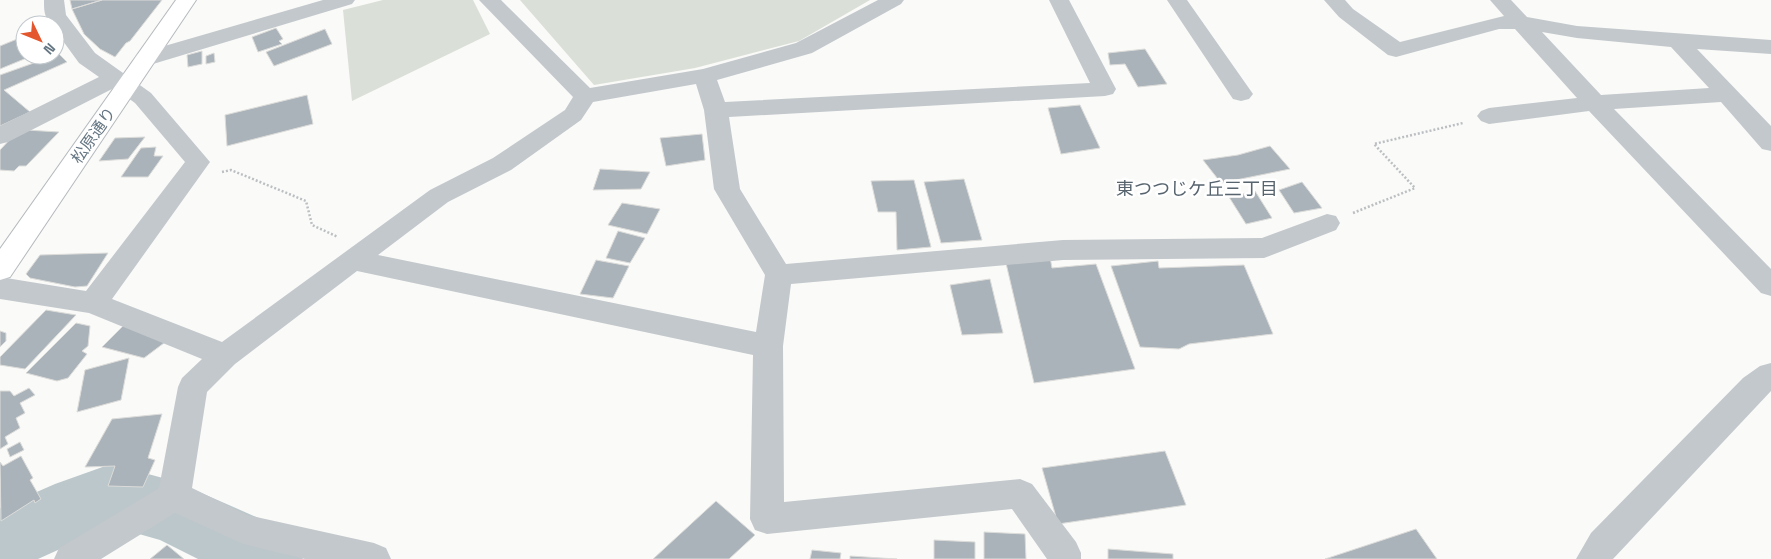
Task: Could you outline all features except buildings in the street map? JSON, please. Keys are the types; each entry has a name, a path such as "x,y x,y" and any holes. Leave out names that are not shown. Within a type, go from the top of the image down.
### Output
{"main road":[{"name":"松原通り","path":"0,270 121,82 145,59 186,0"}],"street":[{"path":"54,0 55,16 87,58 143,98 198,162 92,303"},
{"path":"145,59 345,0"},
{"path":"489,0 585,96"},
{"path":"71,559 174,496 194,387 225,356 245,344 438,196 502,164 573,115 585,96 704,76 804,48 894,0"},
{"path":"716,110 1105,90 1058,0"},
{"path":"1177,0 1236,68 1241,94"},
{"path":"1334,0 1346,13 1396,50 1498,23 1520,22 1577,32 1677,41 1771,46"},
{"path":"1500,0 1595,103 1771,286"},
{"path":"1677,41 1764,133 1771,143"},
{"path":"704,76 716,110 727,189 779,275 768,346 767,519 1020,494 1064,553 1064,559"},
{"path":"0,136 121,82"},
{"path":"1489,116 1595,103 1728,94"},
{"path":"779,275 1063,250 1264,248 1326,223"},
{"path":"359,255 768,346"},
{"path":"0,288 92,303 225,356"},
{"path":"1593,559 1603,544 1754,387 1771,375"},
{"path":"174,496 244,529 374,559"}],"path":[{"path":"1326,223 1415,188 1374,144 1489,116"},
{"path":"187,176 232,170 306,201 312,225 359,255"}],"shaded area":[{"path":"383,0 473,0 490,34 352,101 343,10"},
{"path":"520,0 870,0 799,41 695,68 594,85"}],"waterway":[{"path":"0,542 79,506 111,495 174,513 245,546 267,559"}],"district":[{"name":"東つつじケ丘三丁目","path":"1197,189"}]}
